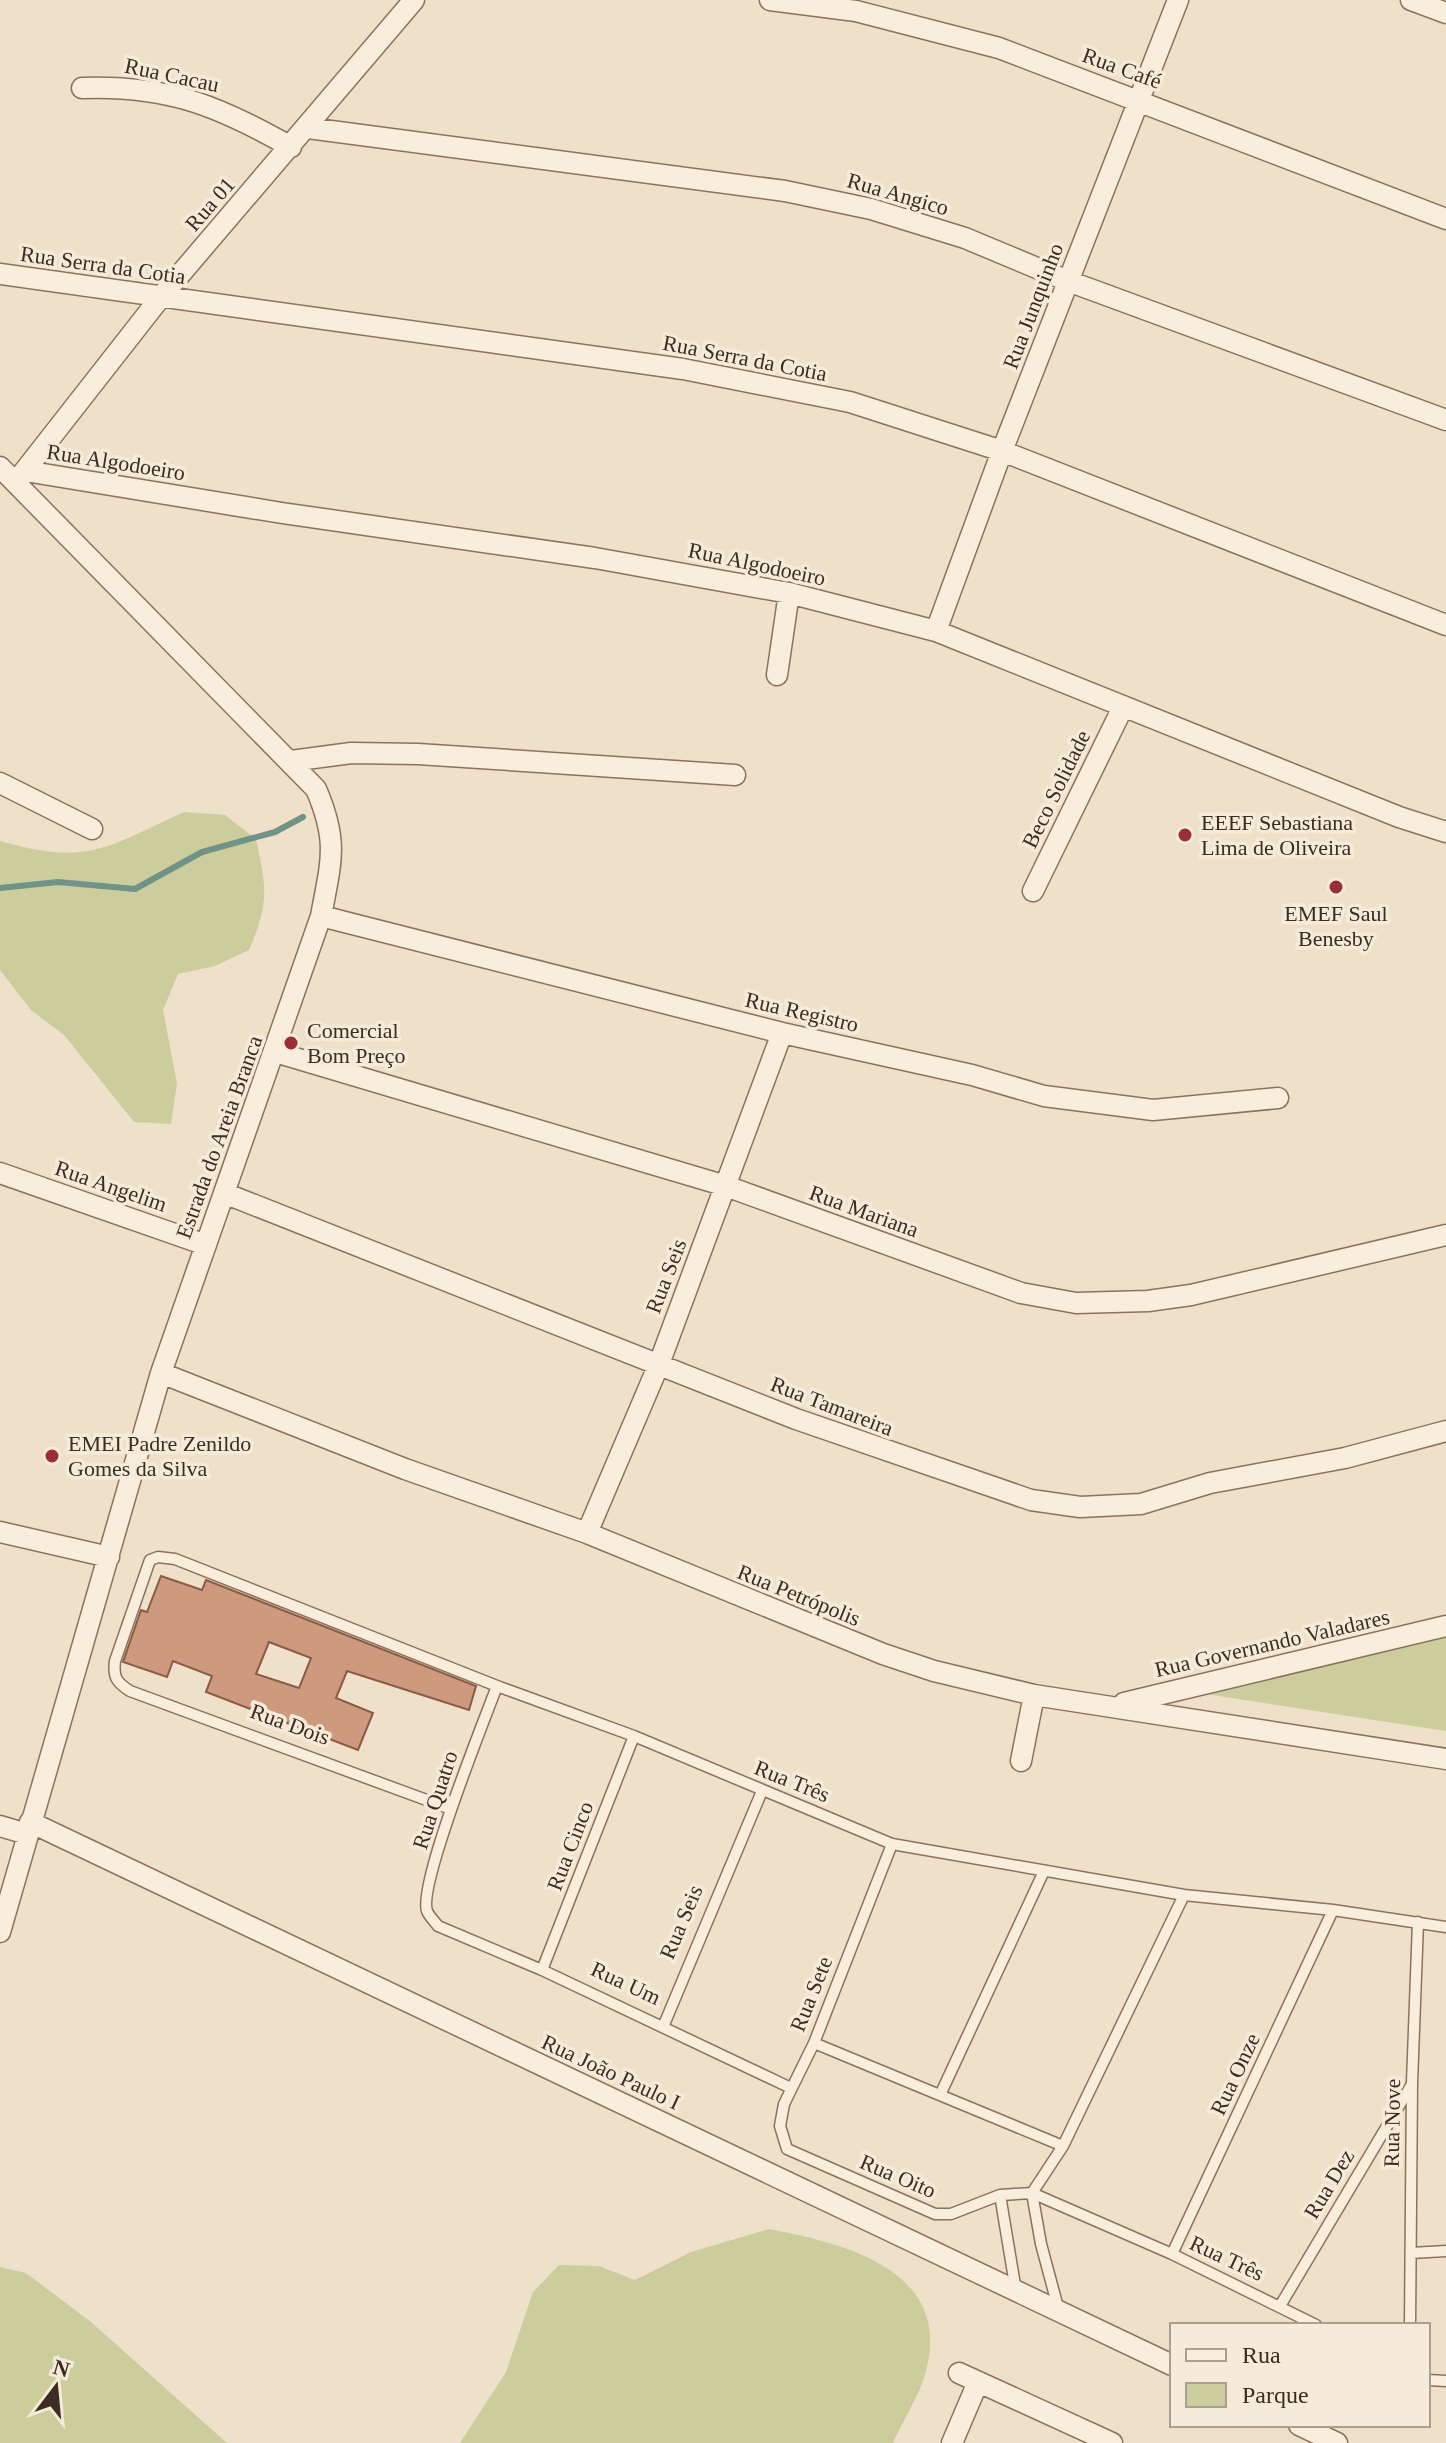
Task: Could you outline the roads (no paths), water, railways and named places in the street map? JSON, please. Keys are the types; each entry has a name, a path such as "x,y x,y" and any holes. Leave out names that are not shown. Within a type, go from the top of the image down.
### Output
{"street":[{"name":"Rua 01","path":"20,476 160,298 414,0"},
{"name":"Rua Café","path":"770,0 856,11 999,48 1446,219"},
{"name":"Rua Junquinho","path":"936,631 1002,451 1178,0"},
{"path":"1411,0 1446,13"},
{"name":"Rua Cacau","path":"82,88 116,86 184,97 234,114 291,147"},
{"name":"Rua Angico","path":"308,128 785,191 871,209 965,238 1068,281 1446,420"},
{"name":"Rua Serra da Cotia","path":"0,274 683,369 850,402 1002,451 1446,625"},
{"name":"Estrada do Areia Branca","path":"0,467 20,476 179,652 316,789 332,829 333,849 321,916 161,1373 0,1932"},
{"name":"Rua Algodoeiro","path":"20,476 595,558 789,593 936,631 1399,817 1446,832"},
{"path":"777,675 789,593"},
{"name":"Beco Solidade","path":"1033,891 1123,707"},
{"path":"291,761 351,753 418,754 735,775"},
{"path":"0,783 92,829"},
{"name":"Rua Registro","path":"321,916 782,1033 972,1075 1044,1096 1153,1110 1278,1098"},
{"name":"Rua Seis","path":"587,1533 659,1364 782,1033"},
{"name":"Rua Mariana","path":"275,1052 726,1186 978,1279 1033,1295 1076,1303 1148,1301 1191,1295 1446,1235"},
{"name":"Rua Angelim","path":"0,1173 206,1245"},
{"name":"Rua Tamareira","path":"224,1193 887,1453 1031,1500 1080,1507 1141,1504 1210,1483 1345,1458 1446,1431"},
{"name":"Rua Petrópolis","path":"161,1373 405,1469 587,1533 883,1654 934,1671 1034,1695 1446,1759"},
{"path":"0,1532 109,1557"},
{"name":"Rua Governando Valadares","path":"1109,1706 1446,1626"},
{"path":"1021,1761 1034,1695"},
{"name":"Rua João Paulo I","path":"0,1826 28,1828 1170,2364"},
{"path":"959,2373 1112,2443"},
{"path":"952,2443 978,2382"},
{"path":"1303,2427 1337,2443"}],"lane":[{"name":"Rua Dois","path":"154,1559 148,1565 115,1661 115,1679 130,1691 451,1809"},
{"name":"Rua Três","path":"154,1559 175,1559 497,1686 634,1736 892,1844 1184,1895 1333,1910 1446,1927"},
{"name":"Rua Quatro","path":"438,1926 427,1911 426,1901 451,1809 497,1686"},
{"name":"Rua Cinco","path":"542,1970 634,1736"},
{"name":"Rua Seis","path":"663,2027 762,1791"},
{"name":"Rua Sete","path":"796,2156 785,2145 780,2126 791,2088 814,2043 892,1844"},
{"path":"941,2093 1044,1871"},
{"path":"1059,2312 1041,2244 1032,2193 1063,2146 1184,1895"},
{"name":"Rua Onze","path":"1172,2254 1333,1910"},
{"name":"Rua Nove","path":"1410,2323 1412,2083 1418,1922"},
{"name":"Rua Um","path":"438,1926 542,1970 791,2088"},
{"path":"814,2043 1063,2146"},
{"name":"Rua Dez","path":"1280,2306 1412,2083"},
{"name":"Rua Oito","path":"796,2156 935,2214 951,2214 1000,2195 1032,2193"},
{"name":"Rua Três","path":"1032,2193 1172,2254 1312,2323"},
{"path":"1000,2195 1016,2291"},
{"path":"1411,2253 1446,2251"}],"waterway":[{"path":"0,888 58,882 135,889 202,852 275,832 303,817"}],"place":[{"name":"EEEF Sebastiana Lima de Oliveira","path":"1185,835"},
{"name":"EMEF Saul Benesby","path":"1336,887"},
{"name":"Comercial Bom Preço","path":"291,1043"},
{"name":"EMEI Padre Zenildo Gomes da Silva","path":"52,1456"}]}
